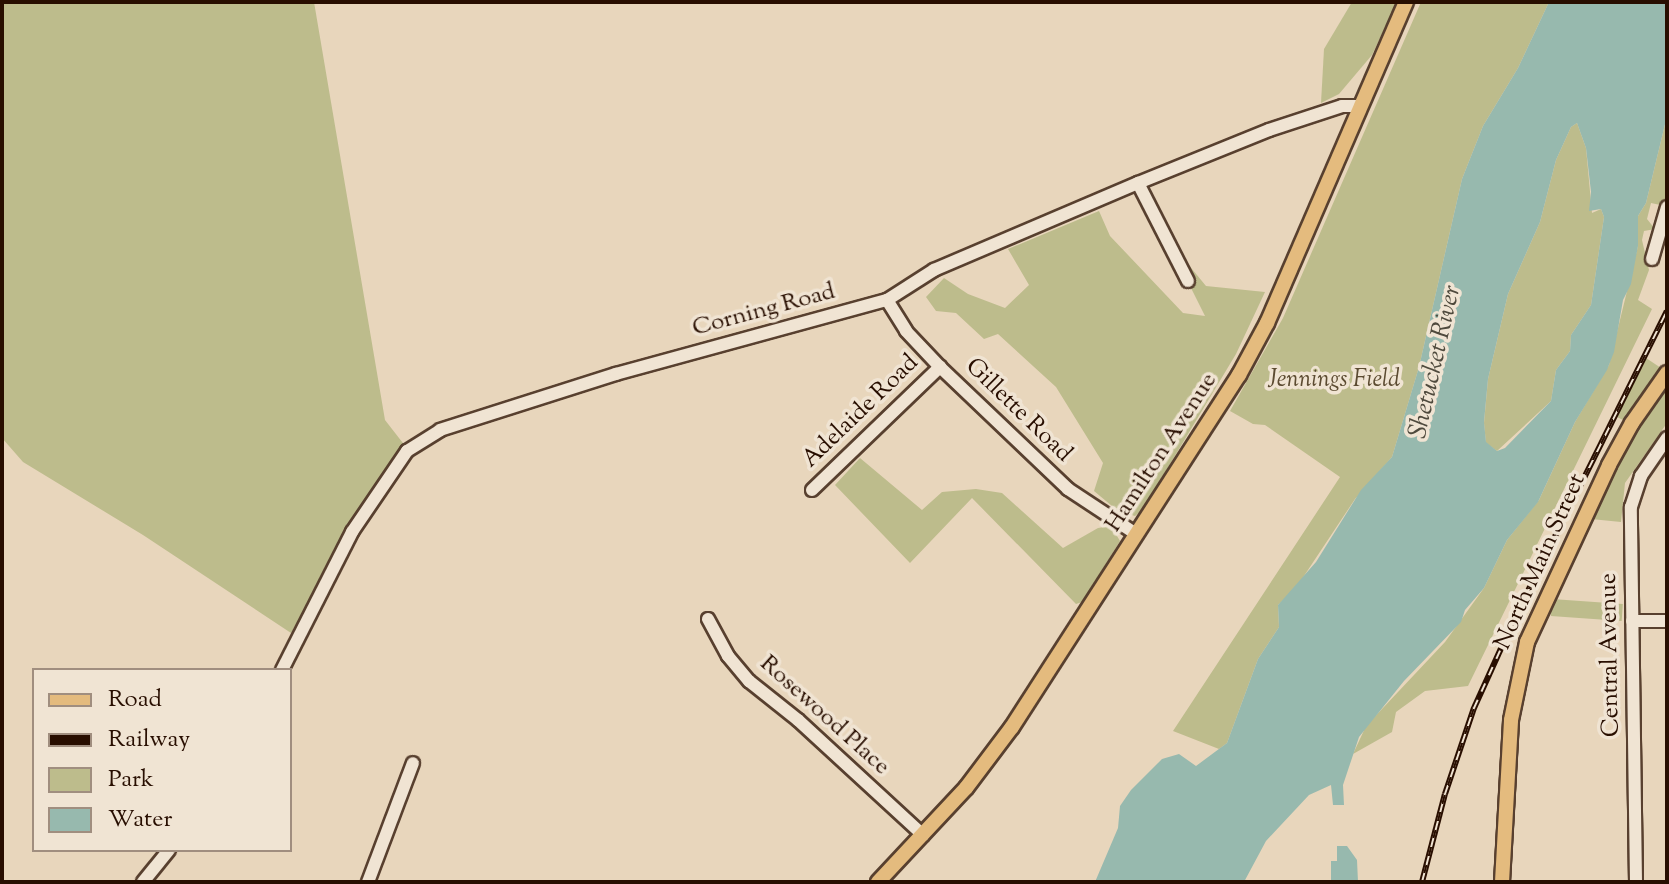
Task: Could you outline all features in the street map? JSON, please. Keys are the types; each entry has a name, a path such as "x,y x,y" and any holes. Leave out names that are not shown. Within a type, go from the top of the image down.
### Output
{"main road":[{"name":"Hamilton Avenue","path":"878,882 966,788 1012,727 1239,375 1267,323 1406,2"},
{"name":"North Main Street","path":"1502,882 1509,736 1521,659 1548,591 1609,465 1632,423 1667,373"}],"street":[{"name":"Corning Road","path":"283,668 352,532 407,451 440,430 616,374 887,300 934,270 1138,183 1269,130 1342,106 1361,106"},
{"path":"1138,183 1188,281"},
{"path":"1652,259 1667,207"},
{"name":"Gillette Road","path":"887,300 906,331 940,367 1068,489 1136,534"},
{"name":"Adelaide Road","path":"812,490 940,367"},
{"name":"Central Avenue","path":"1636,882 1632,498 1641,476 1667,438"},
{"name":"Rosewood Place","path":"708,619 728,656 749,681 798,720 923,835"},
{"path":"1632,621 1667,621"},
{"path":"368,882 413,763"},
{"path":"143,882 167,852"}],"green space":[{"path":"2,2 314,2 385,420 406,447 379,481 291,633 143,535 23,462 2,438"},
{"path":"1352,2 1397,2 1372,55 1339,94 1321,103 1324,49"},
{"name":"Jennings Field","path":"1421,2 1549,2 1518,68 1483,126 1462,179 1419,367 1392,457 1355,499 1296,588 1278,605 1279,627 1258,659 1227,743 1219,749 1173,731 1340,477 1265,425 1253,424 1230,411 1283,318"},
{"path":"1667,116 1667,199 1665,206 1651,203 1647,219 1655,229 1644,231 1642,240 1649,270 1638,300 1652,309 1468,686 1425,691 1396,712 1392,732 1353,754 1366,726 1445,642 1484,588 1507,540 1539,500 1575,422 1609,365 1638,246 1638,216 1646,203"},
{"path":"1577,123 1586,148 1592,213 1601,209 1604,217 1591,305 1571,335 1570,351 1556,370 1551,401 1497,451 1486,443 1484,423 1488,379 1508,294 1540,222 1556,160 1571,127"},
{"path":"1099,211 1110,236 1183,313 1205,316 1173,252 1178,252 1206,286 1265,292 1236,354 1143,509 1135,516 1118,511 1094,491 1103,463 1056,387 998,334 984,339 956,313 936,311 926,297 944,278 968,294 1005,308 1029,285 1008,249"},
{"path":"1646,358 1661,368 1623,420 1617,417"},
{"path":"1667,385 1667,423 1625,483 1621,522 1591,519 1611,473 1643,417"},
{"path":"860,458 922,510 942,492 976,489 1002,493 1063,548 1098,528 1111,526 1120,541 1082,602 1076,604 972,498 910,563 835,485"},
{"path":"1552,599 1623,604 1622,621 1551,616"}],"water":[{"name":"Shetucket River","path":"1549,2 1667,2 1667,116 1646,203 1638,216 1638,246 1631,284 1623,300 1614,352 1607,370 1575,422 1538,502 1507,540 1484,588 1465,610 1461,622 1404,681 1359,737 1343,785 1344,805 1333,805 1331,785 1309,795 1266,841 1244,882 1095,882 1118,828 1120,806 1131,790 1162,759 1179,754 1196,766 1227,743 1258,659 1279,627 1278,605 1316,562 1361,490 1392,457 1419,367 1462,179 1483,126 1518,68","holes":["1577,123 1586,148 1591,192 1589,211 1601,209 1604,217 1591,305 1571,335 1570,351 1556,370 1551,401 1505,448 1497,451 1486,442 1484,422 1488,379 1508,294 1540,222 1556,160 1571,127"]},
{"path":"1337,846 1347,846 1357,860 1358,882 1331,882 1331,861 1337,861"}],"railway":[{"path":"1422,882 1445,794 1474,708 1517,613 1667,311"}]}
